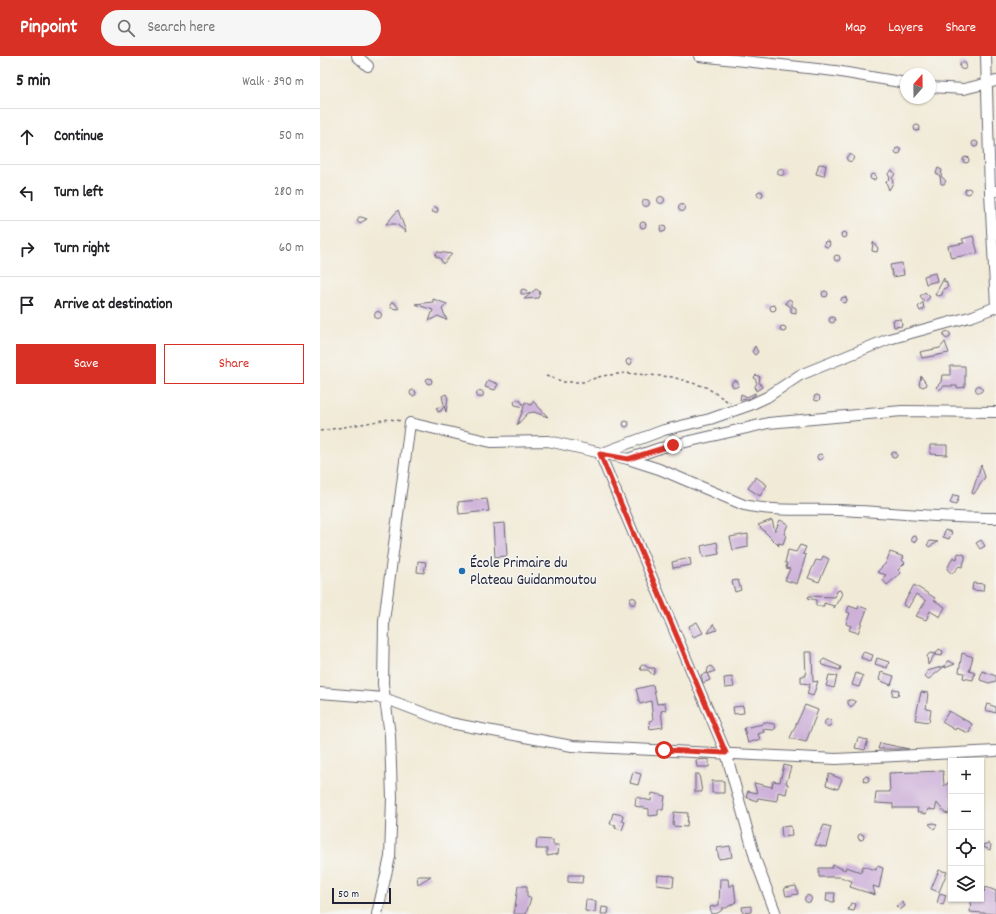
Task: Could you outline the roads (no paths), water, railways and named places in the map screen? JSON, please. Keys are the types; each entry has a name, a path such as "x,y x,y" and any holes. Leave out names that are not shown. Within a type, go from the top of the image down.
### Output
{"street":[{"path":"357,56 368,66"},
{"path":"699,56 835,71 900,82"},
{"path":"600,454 664,430 710,419 750,405 767,397 800,375 889,339 973,316 996,306 991,83 986,56"},
{"path":"936,87 964,89 991,83"},
{"path":"628,459 660,448 768,423 902,412 996,412"},
{"path":"376,914 390,857 392,798 390,735 383,684 384,621 410,423 491,442 548,441 600,454 628,459 659,469 744,505 757,508 846,510 941,515 964,518 996,518"},
{"path":"600,454 726,753 756,861 776,914"},
{"path":"320,693 384,698 450,723 572,746 836,759 996,751"}],"place":[{"name":"École Primaire du Plateau Guidanmoutou","path":"462,571"}]}
